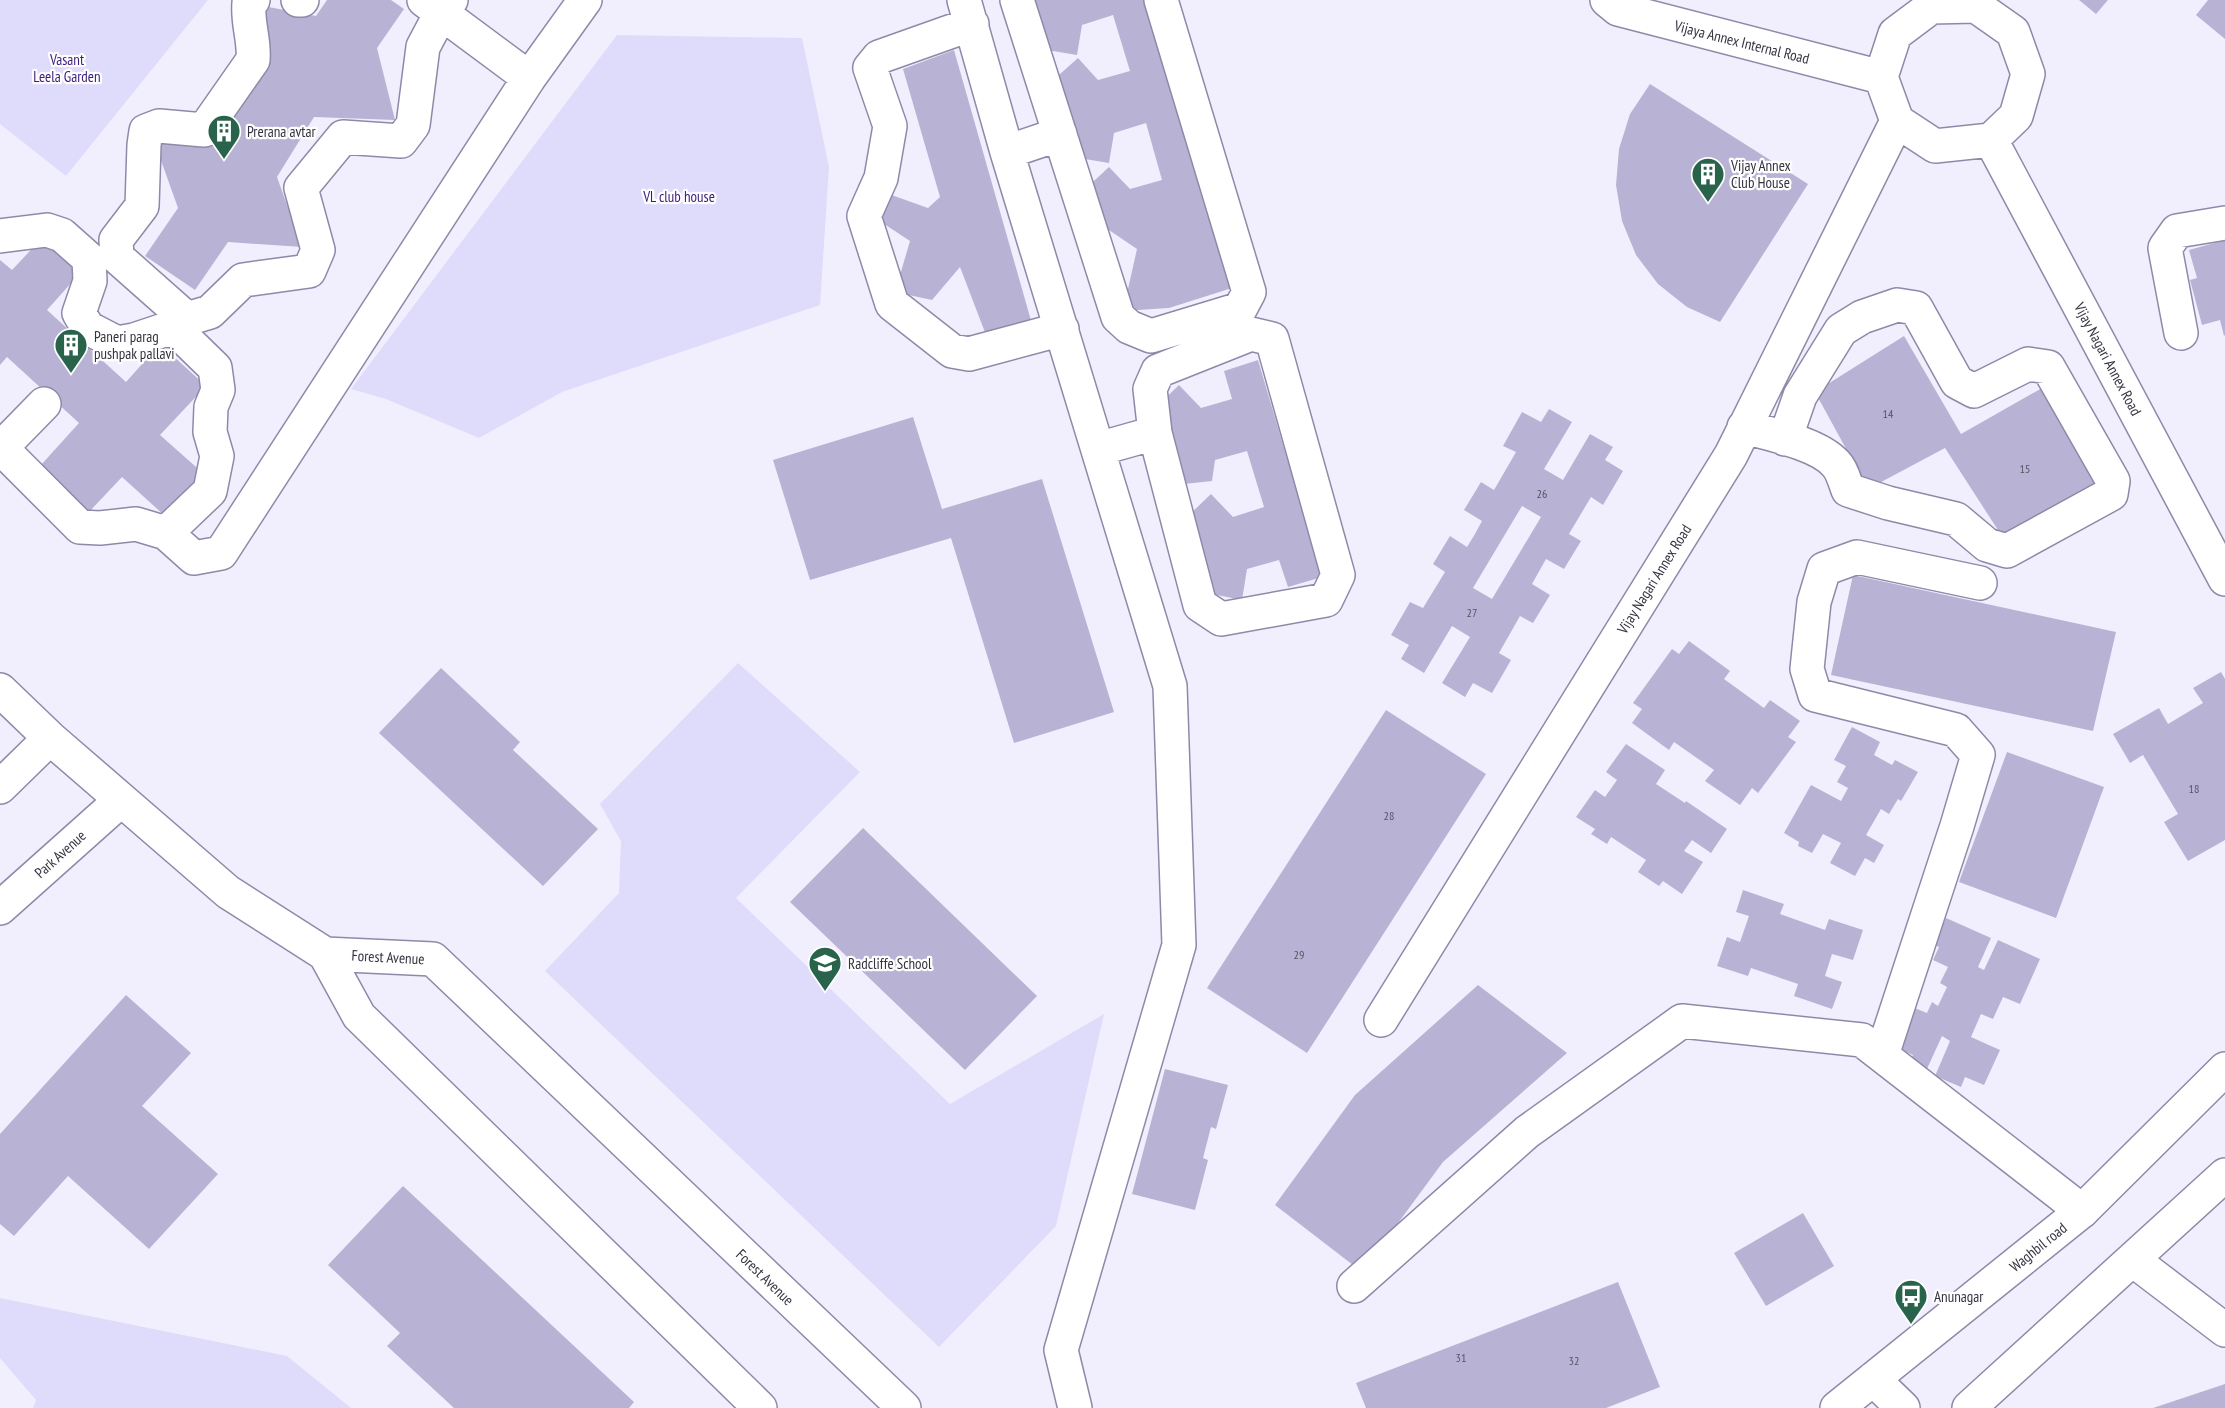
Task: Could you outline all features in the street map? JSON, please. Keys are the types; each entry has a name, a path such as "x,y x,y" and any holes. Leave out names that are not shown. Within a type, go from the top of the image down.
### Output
{"street":[{"path":"253,0 249,3 248,14 254,49 253,60 204,130 159,126 146,131 142,206 116,240 117,257 187,319 210,312 243,280 309,271 318,250 301,188 343,137 401,141 413,125 423,47 439,4 529,78"},
{"path":"44,404 0,448 80,527 100,528 136,524 166,533 194,558 221,553 529,78 585,0"},
{"path":"1017,0 1118,317 1129,327 1151,336 1240,309 1249,292 1161,0"},
{"name":"Vijaya Annex Internal Road","path":"1607,0 1618,9 1881,77"},
{"path":"1976,3 2013,32 2028,74 2016,116 1991,140 1935,146 1897,120 1881,77 1895,34 1931,7 1976,3"},
{"path":"1062,329 969,354 952,351 892,304 864,216 881,178 890,126 870,68 879,57 968,12 1007,152 1062,329 1170,686 1179,945 1061,1350 1075,1408"},
{"name":"Vijay Nagari Annex Road","path":"1381,1020 1731,454 1897,120"},
{"path":"1007,152 1060,134"},
{"name":"Vijay Nagari Annex Road","path":"1991,140 2225,579"},
{"path":"2181,333 2165,248 2177,231 2225,223"},
{"path":"0,236 46,230 62,235 89,259 90,281 79,313 88,328 117,343 164,330 177,331 215,368 218,390 211,407 210,432 217,456 210,491 166,533"},
{"path":"1744,427 1810,447 1836,464 1848,490 1888,503 1956,519 1987,545 2007,551 2111,495 2113,481 2048,367 2028,364 1974,391 1957,382 1916,308 1897,305 1862,317 1841,330 1800,396 1785,439"},
{"path":"1251,334 1272,339 1338,575 1326,600 1221,619 1200,605 1155,433 1150,389 1158,371 1251,334"},
{"path":"1098,449 1155,433"},
{"path":"1882,1055 1978,755 1956,730 1815,695 1807,669 1814,602 1824,569 1857,557 1980,583"},
{"path":"0,690 50,738 228,892 325,954"},
{"path":"0,787 50,738"},
{"name":"Park Avenue","path":"0,908 121,800"},
{"name":"Forest Avenue","path":"325,954 359,1016 760,1408"},
{"name":"Forest Avenue","path":"325,954 433,959 904,1408"},
{"path":"1354,1286 1527,1132 1682,1021 1862,1040 2082,1211"},
{"name":"Waghbil road","path":"1837,1408 2082,1211 2225,1069"},
{"path":"1970,1408 2225,1174"},
{"path":"2133,1260 2225,1330"},
{"path":"1873,1379 1903,1408"}],"green space":[{"name":"Vasant Leela Garden","path":"0,0 208,0 66,176 0,124"},
{"name":"VL club house","path":"617,35 802,38 829,167 820,305 562,392 479,438 386,399 351,389"},
{"name":"Radcliffe School","path":"738,663 860,772 736,898 950,1104 1104,1014 1056,1226 939,1347 545,971 619,893 621,841 600,804"},
{"path":"0,1298 287,1356 351,1408 33,1408 36,1400 0,1358"}],"building":[{"name":"Prerana avtar","path":"327,0 391,0 404,9 377,48 395,120 314,117 277,177 302,247 228,242 195,290 145,256 178,208 153,138 218,143 264,59 258,5 316,16"},
{"path":"1034,0 1146,0 1232,288 1169,308 1123,311 1137,249 1097,222 1083,191 1109,167 1130,189 1162,180 1146,123 1114,133 1109,163 1073,157 1051,82 1078,58 1098,80 1130,71 1113,15 1082,25 1077,55 1041,49"},
{"path":"2079,0 2108,0 2096,14"},
{"path":"2208,0 2225,0 2225,39 2196,15"},
{"path":"954,50 1032,324 986,335 960,267 932,300 895,292 910,241 869,214 886,193 928,208 940,197 903,69"},
{"name":"Vijay Annex Club House","path":"1650,84 1808,184 1720,322 1687,307 1658,284 1636,255 1622,221 1616,185 1619,149 1630,114"},
{"name":"Paneri parag pushpak pallavi","path":"43,237 81,272 47,310 126,382 160,344 206,386 160,435 204,474 165,516 122,477 89,512 40,466 79,423 7,357 0,365 0,260 12,270"},
{"path":"2225,240 2224,336 2220,320 2202,325 2190,280 2197,278 2189,250"},
{"path":"1904,336 1961,434 2042,388 2104,487 2007,544 1945,448 1868,489 1815,392"},
{"path":"1258,360 1322,577 1288,587 1279,560 1247,569 1242,600 1207,593 1185,519 1211,494 1233,517 1264,507 1247,451 1215,460 1212,481 1175,485 1153,410 1179,385 1201,408 1232,399 1224,371"},
{"path":"1549,409 1572,422 1544,469 1563,480 1590,434 1613,447 1605,460 1623,471 1603,505 1591,497 1569,534 1581,541 1564,569 1546,559 1532,584 1550,595 1533,623 1520,616 1499,653 1511,660 1492,693 1473,683 1465,697 1442,683 1470,637 1452,626 1424,673 1401,659 1409,645 1391,635 1410,602 1423,608 1445,572 1433,564 1450,536 1467,547 1475,534 1482,521 1464,510 1481,482 1494,490 1516,452 1503,446 1522,412 1541,422","holes":["1522,506 1541,517 1492,599 1473,588"]},
{"path":"913,417 942,509 1042,479 1114,712 1014,743 951,538 810,580 773,460"},
{"path":"1853,575 2116,632 2093,731 1831,675"},
{"path":"1689,641 1730,671 1724,679 1764,708 1770,700 1800,721 1788,737 1796,742 1758,793 1752,788 1740,805 1705,781 1714,770 1674,742 1669,750 1632,723 1642,709 1633,703 1672,649 1679,654"},
{"path":"441,668 520,742 513,750 598,829 543,886 379,733"},
{"path":"2221,672 2225,679 2225,840 2188,861 2164,822 2178,814 2143,755 2130,763 2113,734 2159,708 2168,724 2203,703 2193,688"},
{"path":"1386,710 1486,774 1307,1053 1207,988"},
{"path":"1852,727 1880,742 1874,755 1892,765 1895,760 1918,772 1901,801 1898,799 1889,814 1881,809 1866,835 1884,845 1874,863 1865,858 1855,876 1830,863 1841,843 1823,834 1812,853 1798,846 1799,842 1784,833 1811,785 1841,801 1848,788 1837,782 1846,766 1834,760"},
{"path":"1626,744 1665,770 1656,784 1727,829 1711,853 1692,840 1684,851 1703,862 1682,894 1663,881 1659,886 1638,872 1646,860 1611,837 1607,844 1591,834 1595,829 1576,817 1595,790 1605,797 1617,780 1606,772"},
{"path":"2007,752 2104,787 2056,918 1959,882"},
{"path":"863,828 1037,996 965,1070 790,902"},
{"path":"1743,890 1784,904 1780,914 1825,930 1829,919 1863,930 1853,960 1832,954 1825,976 1842,982 1832,1009 1794,996 1798,984 1751,968 1748,976 1717,966 1727,937 1740,942 1749,916 1736,912"},
{"path":"1946,918 1991,938 1978,967 1984,970 1998,940 2040,959 2020,1004 2003,997 1993,1019 1981,1014 1971,1037 2000,1050 1984,1085 1965,1077 1961,1087 1935,1076 1950,1041 1942,1036 1926,1071 1909,1064 1913,1055 1890,1045 1912,1007 1927,1013 1932,1002 1938,1006 1947,987 1940,983 1948,967 1933,960 1939,947 1934,945"},
{"path":"1478,985 1567,1053 1443,1162 1362,1272 1275,1205 1355,1095"},
{"path":"126,995 191,1053 142,1106 218,1174 149,1249 68,1176 14,1236 0,1224 0,1134"},
{"path":"1165,1069 1228,1085 1216,1129 1211,1127 1203,1158 1208,1160 1195,1210 1132,1194"},
{"path":"403,1186 634,1402 629,1408 454,1408 387,1346 400,1333 328,1265"},
{"path":"1803,1213 1834,1266 1766,1306 1734,1253"},
{"path":"1618,1282 1660,1387 1606,1408 1366,1408 1356,1383"},
{"path":"2225,1384 2225,1408 2153,1408"}],"place":[{"name":"Prerana avtar","path":"224,160"},
{"name":"Vijay Annex Club House","path":"1708,203"},
{"name":"Paneri parag pushpak pallavi","path":"71,374"},
{"name":"Radcliffe School","path":"825,992"},
{"name":"Anunagar","path":"1911,1325"}]}
